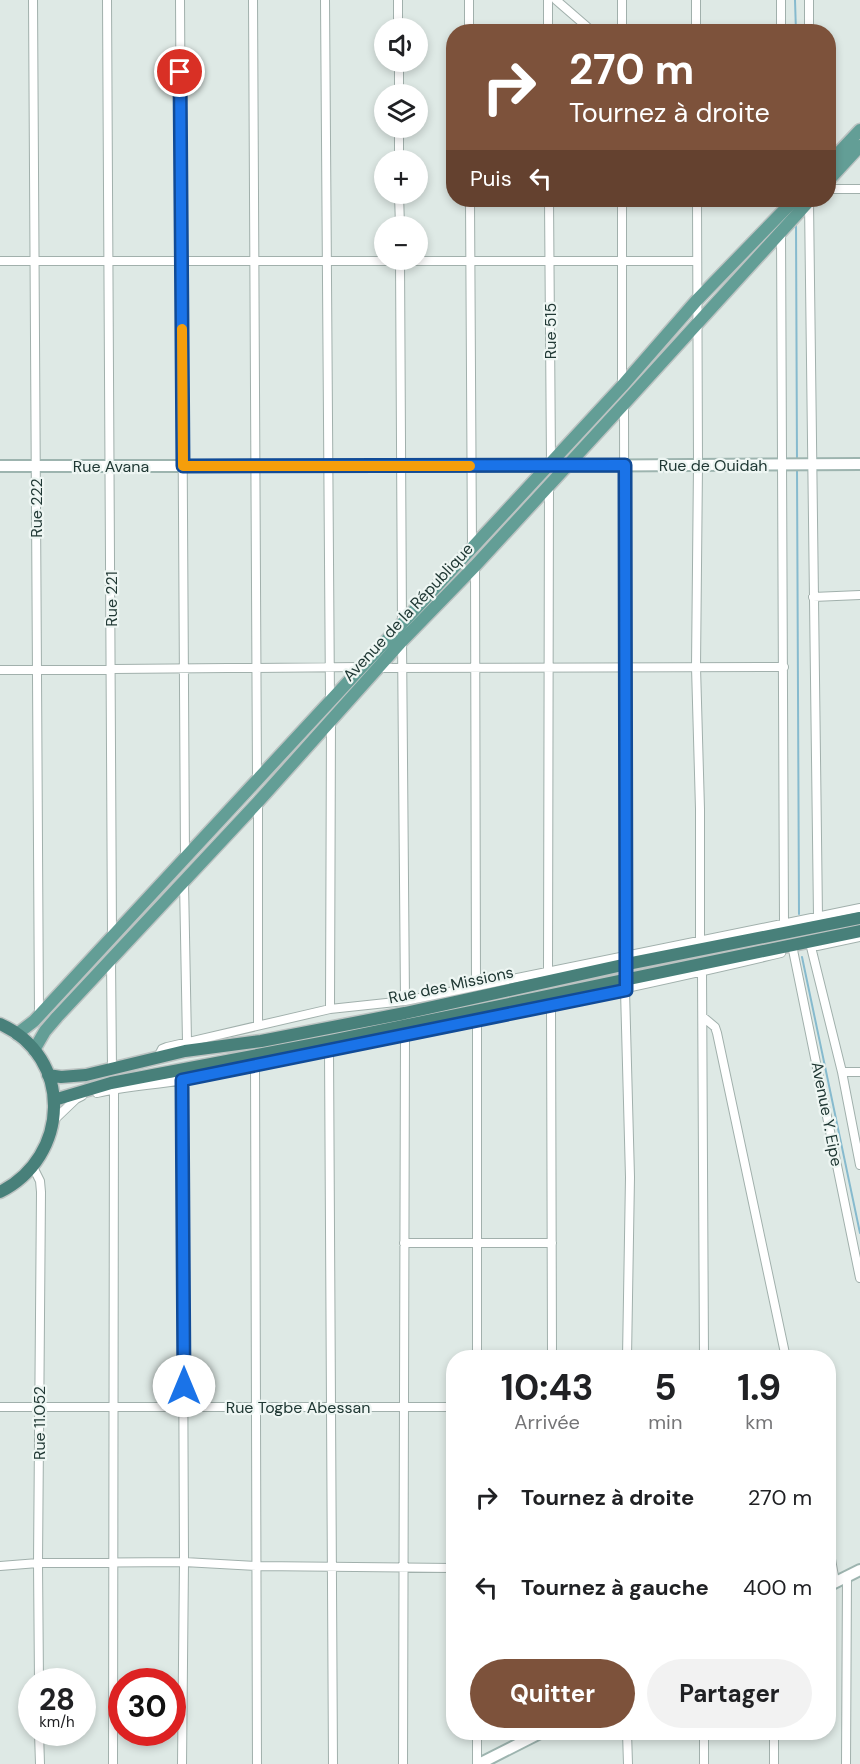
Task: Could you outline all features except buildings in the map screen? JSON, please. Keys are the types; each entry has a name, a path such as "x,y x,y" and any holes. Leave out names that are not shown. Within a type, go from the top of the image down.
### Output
{"highway":[{"name":"Rue des Missions","path":"48,1075 74,1076 185,1051 261,1041 626,961 860,918"},
{"name":"Rue des Missions","path":"54,1100 111,1083 626,984 860,932"},
{"path":"0,1024 17,1034 34,1050 48,1075 54,1100 54,1120 46,1145 33,1167 20,1180 0,1192"}],"main road":[{"path":"836,156 860,130"},
{"path":"836,172 860,146"},
{"name":"Avenue de la République","path":"17,1034 28,1028 472,549 622,386 781,207"},
{"name":"Avenue de la République","path":"34,1050 45,1031 258,802 402,641 475,566 624,404 803,207"},
{"name":"Rue de Ouidah","path":"548,464 566,466 860,464"},
{"name":"Rue Avana","path":"0,466 548,464"},
{"path":"836,1582 860,1570"},
{"path":"478,1764 526,1740"}],"street":[{"name":"Rue 222","path":"33,0 39,1015"},
{"name":"Rue 221","path":"107,0 112,936"},
{"path":"180,0 185,858"},
{"path":"253,0 257,780"},
{"path":"325,0 330,702"},
{"path":"398,0 398,18"},
{"path":"469,0 469,24"},
{"path":"548,0 548,24"},
{"path":"556,0 584,24"},
{"path":"622,0 622,24"},
{"path":"696,0 696,24"},
{"path":"781,0 781,24"},
{"path":"808,24 809,0"},
{"path":"836,189 860,189"},
{"path":"470,207 472,549"},
{"name":"Rue 515","path":"548,464 549,207"},
{"path":"622,207 622,386"},
{"path":"697,207 696,667 700,940"},
{"path":"809,207 818,917"},
{"path":"781,231 784,924"},
{"path":"428,261 622,259 697,261"},
{"path":"0,261 374,261"},
{"path":"400,270 405,1001"},
{"path":"624,404 626,984 630,1177 627,1350"},
{"path":"548,971 549,484"},
{"path":"475,566 476,986"},
{"path":"813,597 860,595"},
{"path":"378,668 784,667"},
{"path":"0,670 361,668"},
{"path":"330,1009 331,718"},
{"path":"258,802 258,1025"},
{"path":"184,880 187,1042"},
{"path":"158,1057 164,1048 330,1009 405,1001 548,971 626,961 700,940 860,908"},
{"path":"54,1120 76,1099 114,1089 182,1080 405,1035 551,1004 626,984 702,972 794,950 860,938"},
{"name":"Avenue Y. Eipe","path":"811,947 842,1072 860,1165"},
{"name":"Avenue Y. Eipe","path":"794,950 860,1278"},
{"path":"111,959 112,1069"},
{"path":"702,972 704,1350"},
{"path":"551,1004 552,1350"},
{"path":"703,1017 715,1027 717,1033 784,1350"},
{"path":"477,1020 477,1350"},
{"path":"403,1764 405,1035"},
{"path":"329,1050 333,1764"},
{"path":"255,1064 258,1764"},
{"path":"842,1072 860,1072"},
{"path":"182,1080 184,1407 182,1764"},
{"path":"113,1764 114,1089"},
{"name":"Rue 11.052","path":"33,1167 40,1181 41,1192 39,1668"},
{"path":"405,1243 552,1243"},
{"name":"Rue Togbe Abessan","path":"0,1407 446,1407"},
{"path":"0,1566 38,1563 184,1562 257,1566 446,1568"},
{"path":"846,1764 847,1576"},
{"path":"477,1740 478,1764"},
{"path":"627,1740 628,1764"},
{"path":"704,1740 704,1764"},
{"path":"774,1740 774,1764"},
{"path":"39,1746 40,1764"}],"waterway":[{"path":"795,0 796,24"},
{"path":"796,223 797,461"},
{"path":"797,469 799,914"},
{"path":"802,957 860,1233"}],"slow traffic":[{"path":"182,329 183,466 470,466"}],"route":[{"path":"180,72 183,466 625,465 627,891 626,990 182,1080 184,1386"}]}
